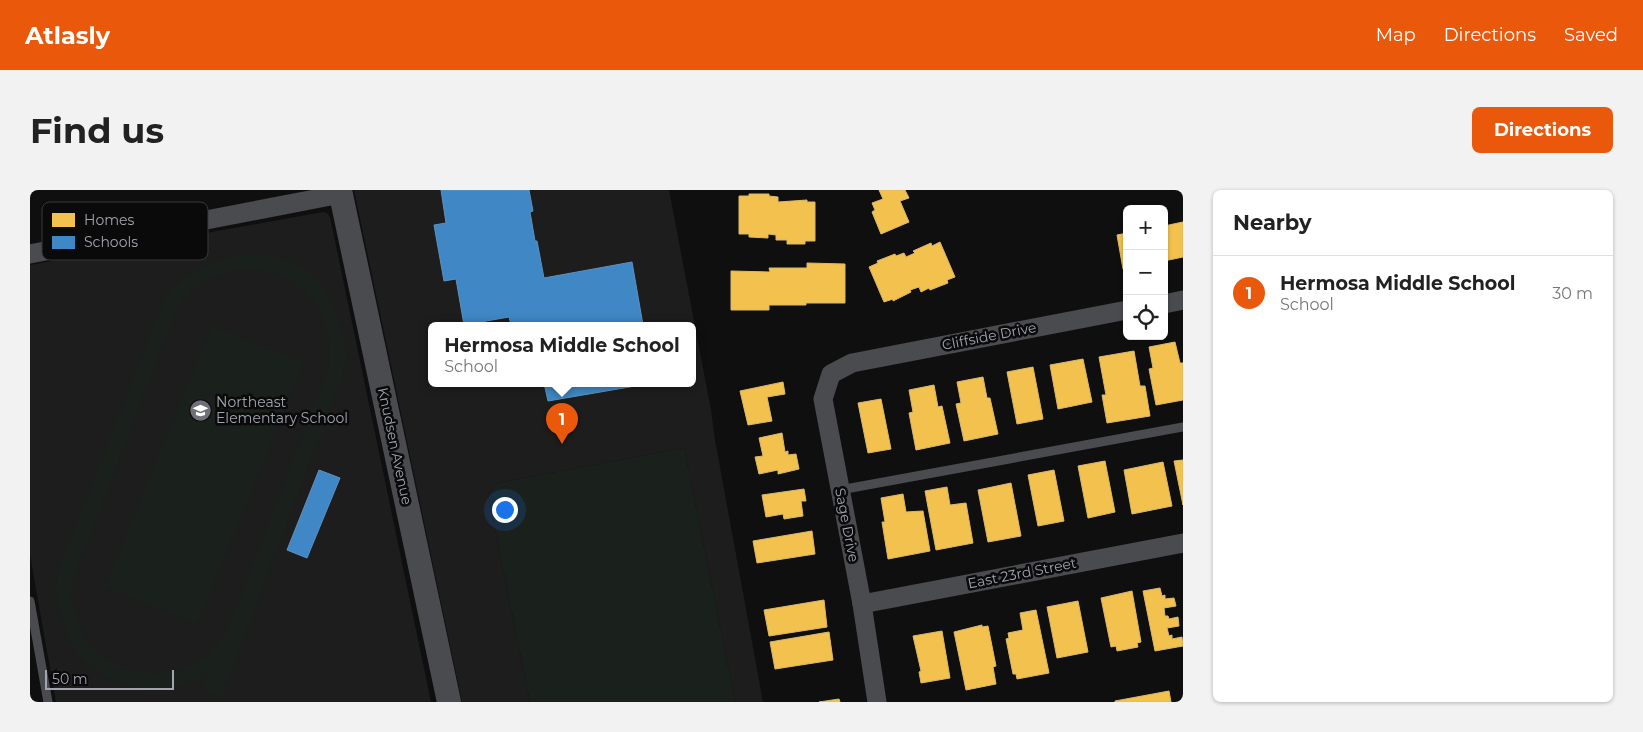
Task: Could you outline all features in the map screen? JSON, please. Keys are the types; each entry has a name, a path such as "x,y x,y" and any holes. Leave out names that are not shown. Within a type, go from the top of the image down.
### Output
{"street":[{"path":"208,218 340,192"},
{"name":"Knudsen Avenue","path":"340,192 449,702"},
{"path":"1168,303 1183,300"},
{"name":"Cliffside Drive","path":"852,363 1123,311"},
{"name":"Sage Drive","path":"852,363 831,374 823,399 862,604 877,702"},
{"name":"East 23rd Street","path":"862,604 1183,543"}],"lane":[{"path":"840,490 1183,427"},
{"path":"30,601 48,702"}],"shaded area":[{"path":"354,190 669,190 694,322 428,322 428,387 696,387 696,331 763,702 735,702 684,448 498,483 488,494 530,702 462,702"},
{"name":"Northeast Elementary School","path":"323,212 327,213 330,217 431,702 56,702 30,555 30,265 58,260 208,260 208,233"},
{"path":"255,254 278,257 298,265 316,279 329,296 344,337 347,357 341,379 221,698 202,690 208,673 187,683 165,690 153,691 130,686 106,676 86,662 74,648 63,623 58,604 56,589 59,570 166,295 196,270 206,265 227,258","holes":["240,269 269,272 288,279 313,300 327,329 330,347 328,370 233,617 222,639 213,650 198,661 182,669 164,673 146,673 129,669 112,663 85,638 74,611 72,600 71,591 76,572 178,307 188,293 201,283"]},
{"path":"212,326 304,363 197,624 105,587"},
{"path":"684,448 735,702 530,702 488,494 498,483"}],"building: Homes":[{"path":"879,190 905,190 909,198 900,201 909,222 881,234 872,212 875,210 872,203 883,199"},
{"path":"749,194 769,194 769,196 778,197 778,202 807,200 807,202 815,202 815,241 805,241 805,244 787,244 787,240 776,240 776,235 768,234 768,238 749,237 749,234 739,234 739,196 749,196"},
{"path":"1183,222 1183,257 1168,260 1168,225"},
{"path":"1123,234 1123,269 1117,235"},
{"path":"940,242 955,277 947,280 948,283 930,290 929,288 921,292 919,287 910,290 911,292 893,301 893,299 884,302 869,267 878,263 877,261 895,254 896,256 904,253 906,257 915,253 913,251 931,243 932,246"},
{"path":"807,263 845,264 845,303 769,305 769,310 731,310 731,271 770,272 769,268 807,268"},
{"path":"1175,342 1180,363 1183,363 1183,400 1156,405 1149,369 1153,368 1149,347"},
{"path":"1134,351 1140,386 1145,386 1150,416 1107,423 1102,395 1106,395 1099,357"},
{"path":"1083,359 1092,402 1058,409 1050,365"},
{"path":"1033,367 1043,419 1017,424 1007,372"},
{"path":"983,377 998,434 964,441 956,404 961,403 957,382"},
{"path":"783,382 785,394 767,397 772,421 748,425 740,391"},
{"path":"934,385 938,407 942,406 950,443 916,450 909,413 913,412 909,390"},
{"path":"881,399 891,449 868,453 858,403"},
{"path":"782,433 785,452 788,451 788,455 796,454 799,469 778,474 778,470 759,474 755,457 763,456 759,438"},
{"path":"1183,460 1183,505 1174,461"},
{"path":"1105,461 1115,512 1088,518 1078,466"},
{"path":"1163,462 1172,506 1132,514 1124,470"},
{"path":"1054,470 1064,521 1038,526 1028,475"},
{"path":"1011,483 1021,536 988,542 978,490"},
{"path":"947,487 950,505 966,503 973,543 936,550 925,491"},
{"path":"804,489 806,501 801,501 803,516 784,519 783,514 766,517 762,495"},
{"path":"903,494 906,512 923,511 930,551 888,559 882,522 885,522 881,498"},
{"path":"812,531 815,554 757,563 753,541"},
{"path":"1160,588 1162,596 1165,595 1165,599 1174,598 1176,606 1164,608 1165,616 1168,616 1169,619 1178,617 1179,626 1167,628 1169,636 1172,635 1172,639 1182,637 1183,646 1155,651 1143,591"},
{"path":"1132,591 1141,642 1137,643 1138,647 1117,651 1116,646 1111,647 1101,598"},
{"path":"824,600 827,627 769,636 764,610"},
{"path":"1078,601 1088,652 1057,658 1047,607"},
{"path":"1036,610 1049,673 1017,679 1016,674 1013,674 1006,639 1009,638 1008,633 1023,630 1020,613"},
{"path":"982,625 982,627 988,626 996,666 993,667 996,684 966,690 954,632"},
{"path":"942,631 950,678 921,683 919,672 921,671 913,636"},
{"path":"829,632 833,660 775,669 770,642"},
{"path":"1169,691 1171,702 1115,702 1115,701"},
{"path":"839,699 840,702 819,702"}],"building: Schools":[{"path":"441,190 529,190 533,211 530,212 544,278 632,262 642,322 510,322 509,317 481,322 463,322 456,279 444,281 434,225 446,223"},
{"path":"545,387 630,387 548,401"},
{"path":"319,470 340,478 307,558 287,550"}],"place":[{"name":"Northeast Elementary School","path":"200,410"},
{"name":"Hermosa Middle School","path":"562,444"}]}
